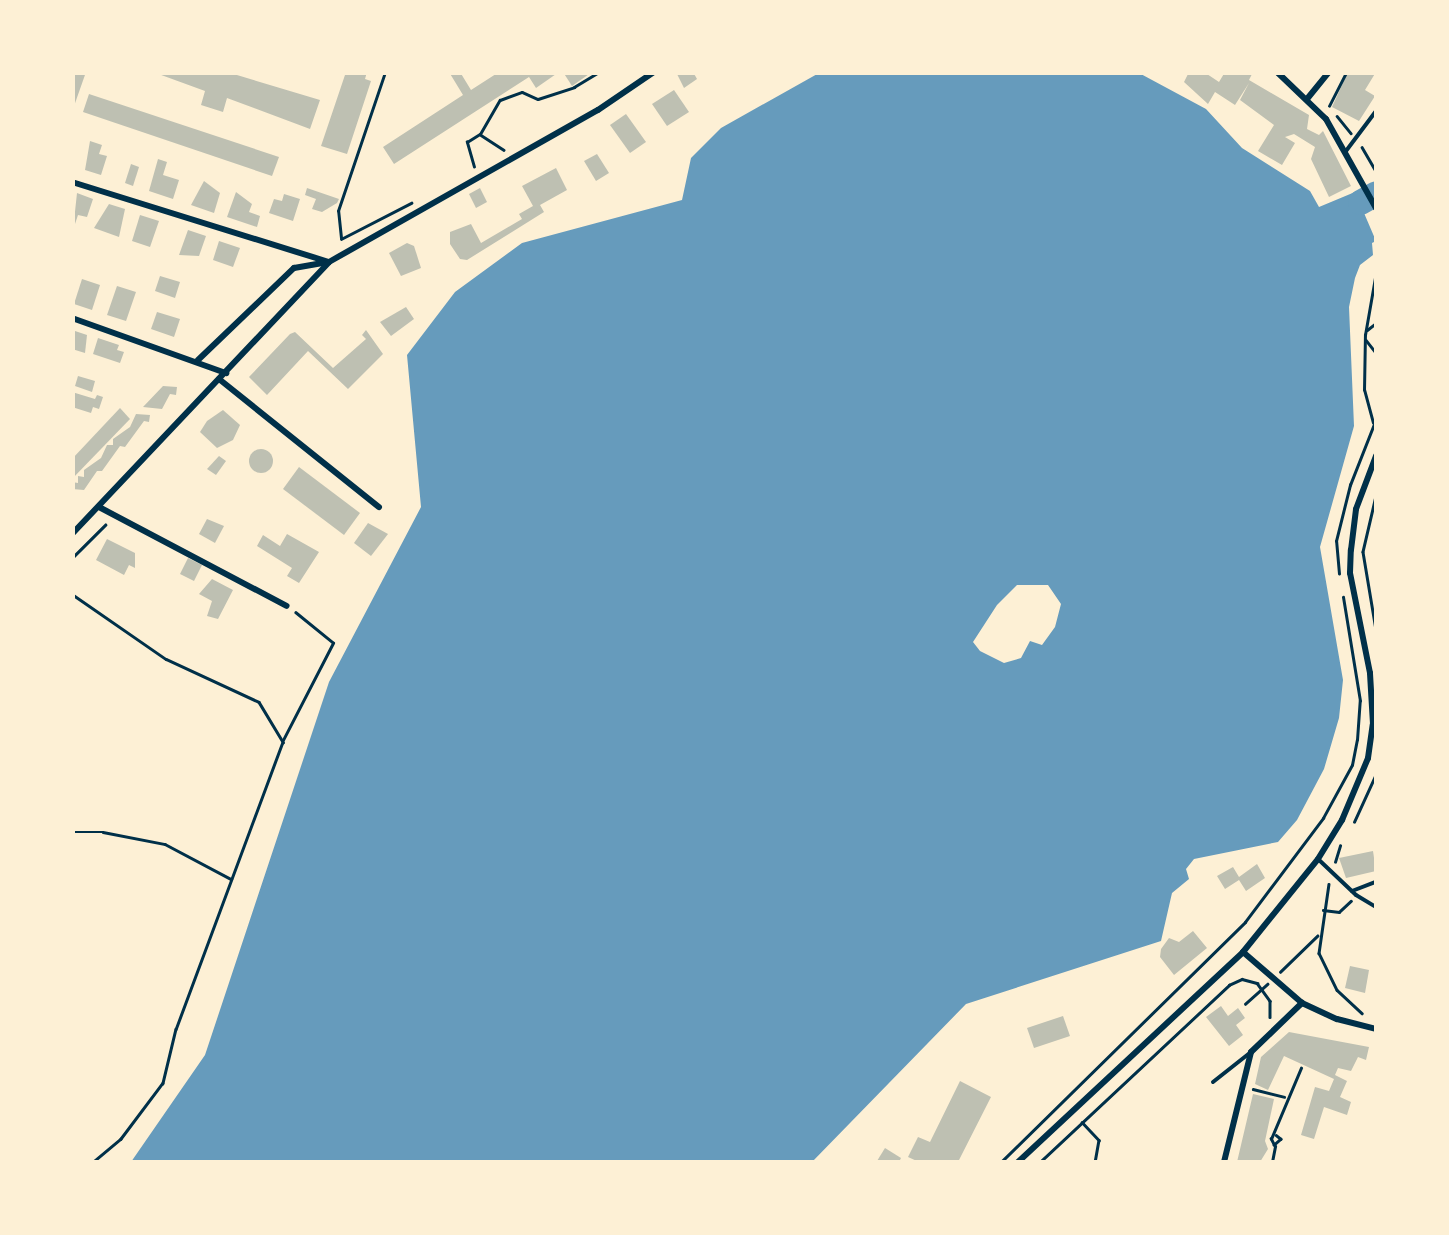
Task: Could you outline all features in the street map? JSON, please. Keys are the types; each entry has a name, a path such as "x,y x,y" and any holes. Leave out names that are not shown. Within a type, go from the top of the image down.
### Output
{"street":[{"path":"73,533 329,262 598,110 654,72"},
{"path":"1277,72 1326,119 1376,208"},
{"path":"1307,98 1329,72"},
{"path":"72,182 329,262"},
{"path":"198,360 294,268 329,262"},
{"path":"72,318 226,373"},
{"path":"219,380 379,507"},
{"path":"1018,1162 1243,952 1318,859 1358,789 1371,740 1370,673 1350,573 1350,550 1356,510 1376,456"},
{"path":"99,507 116,512 287,606"},
{"path":"1243,952 1302,1002 1338,1019 1376,1029"},
{"path":"1224,1162 1251,1052 1302,1002"}],"lane":[{"path":"1346,152 1376,111"},
{"path":"1318,859 1354,893 1376,906"},
{"path":"1354,893 1376,882"},
{"path":"1212,1082 1251,1052"}],"path":[{"path":"385,72 338,211 341,238 422,197"},
{"path":"474,168 467,142 480,134 500,100 522,92 538,99 574,87 598,72"},
{"path":"1346,72 1330,107 1376,172"},
{"path":"480,134 505,150"},
{"path":"1376,272 1366,331 1364,390 1374,426 1376,419"},
{"path":"1366,331 1376,324"},
{"path":"1366,338 1376,353"},
{"path":"1376,496 1363,552 1376,630"},
{"path":"72,558 116,512"},
{"path":"72,594 166,658 259,702 283,742"},
{"path":"94,1162 121,1139 163,1084 176,1029 283,742 333,643 287,606"},
{"path":"1365,1015 1344,1000 1329,978 1319,953 1318,934 1338,848 1372,796 1376,774"},
{"path":"1001,1162 1245,922 1281,878 1342,782"},
{"path":"72,832 103,832 165,844 232,880"},
{"path":"1322,910 1339,912 1354,893"},
{"path":"1272,980 1318,934"},
{"path":"1040,1162 1229,984 1248,980 1262,988 1271,1005 1267,1023"},
{"path":"1245,1004 1262,988"},
{"path":"1272,1162 1275,1145 1271,1138 1276,1134 1286,1097 1301,1068"},
{"path":"1253,1079 1251,1089 1286,1097"},
{"path":"1082,1122 1099,1140 1095,1162"}],"water":[{"path":"819,73 1139,73 1206,109 1242,148 1310,191 1319,207 1355,192 1376,241 1372,243 1373,255 1360,265 1349,307 1354,426 1320,547 1343,680 1339,718 1324,769 1297,820 1278,842 1194,859 1186,869 1189,879 1172,893 1161,941 966,1004 812,1162 131,1162 205,1055 329,682 421,507 407,355 455,292 522,243 682,200 691,158 721,128","holes":["1017,585 1048,585 1061,604 1055,627 1042,645 1030,641 1021,658 1004,663 980,651 973,642 997,605"]}],"building":[{"path":"72,72 86,72 73,109 72,109"},
{"path":"153,72 227,72 320,100 310,129 227,98 223,112 201,105 205,91"},
{"path":"346,72 367,72 365,79 371,81 347,154 321,146"},
{"path":"449,72 460,72 471,90 499,72 559,72 536,88 529,77 394,164 383,147 463,95"},
{"path":"563,72 592,72 572,86"},
{"path":"676,72 693,72 697,79 684,88"},
{"path":"1189,72 1204,72 1219,82 1225,72 1253,72 1249,80 1309,115 1307,129 1319,135 1323,131 1351,186 1329,197 1311,159 1315,147 1294,134 1285,137 1295,143 1282,165 1258,151 1274,125 1240,100 1249,83 1235,105 1215,92 1208,104 1184,82"},
{"path":"1348,72 1376,72 1365,90 1375,96 1359,121 1332,107"},
{"path":"674,90 689,112 667,126 652,104"},
{"path":"89,94 279,157 272,176 83,112"},
{"path":"626,114 646,142 630,153 610,125"},
{"path":"90,141 102,145 99,154 107,156 101,175 85,170"},
{"path":"597,154 609,173 596,181 584,161"},
{"path":"158,159 167,162 163,175 179,180 173,199 149,191"},
{"path":"131,164 139,167 133,186 125,183"},
{"path":"556,168 567,190 540,205 544,212 467,260 460,259 450,244 450,232 471,224 481,243 522,219 519,214 533,206 522,186"},
{"path":"204,181 220,193 214,213 191,205"},
{"path":"307,188 339,199 322,212 312,209 316,199 305,195"},
{"path":"480,188 487,202 476,208 469,194"},
{"path":"236,192 252,204 249,212 260,216 257,227 227,217"},
{"path":"77,193 93,199 87,217 78,215 73,230"},
{"path":"284,194 300,199 293,221 269,213 274,199 282,201"},
{"path":"109,204 125,209 119,237 94,228"},
{"path":"140,215 159,221 150,247 132,241"},
{"path":"188,230 206,236 199,256 179,255"},
{"path":"219,241 240,248 233,267 213,260"},
{"path":"407,243 414,246 421,268 401,276 389,253"},
{"path":"160,276 180,282 175,298 155,291"},
{"path":"82,279 100,285 92,310 74,304"},
{"path":"117,286 136,292 126,321 107,315"},
{"path":"406,307 414,319 391,336 380,322"},
{"path":"157,312 180,319 174,337 151,329"},
{"path":"72,330 87,335 85,353 72,349"},
{"path":"366,330 383,354 348,389 308,351 267,395 249,377 290,334 295,332 333,368 366,339 362,335"},
{"path":"98,338 119,345 117,350 124,352 120,363 93,354"},
{"path":"78,376 95,381 92,392 75,386"},
{"path":"163,386 177,387 176,395 170,394 162,409 143,407"},
{"path":"72,392 95,399 97,395 103,397 99,409 93,407 91,413 72,407"},
{"path":"120,408 130,419 72,479 72,459"},
{"path":"223,410 240,425 233,440 217,448 200,432 207,421"},
{"path":"136,414 150,415 149,422 144,421 125,447 120,446 84,490 72,489 72,482 78,483 78,476 84,477 84,470 130,427"},
{"path":"261,449 273,461 261,473 249,461"},
{"path":"219,456 226,461 216,475 207,469"},
{"path":"299,467 360,513 344,535 283,489"},
{"path":"207,519 224,526 215,543 199,534"},
{"path":"368,523 388,534 371,556 354,543"},
{"path":"287,534 319,552 299,583 287,576 292,568 257,546 263,535 280,546"},
{"path":"107,539 135,553 135,568 129,565 124,575 96,560"},
{"path":"188,558 202,565 194,581 180,574"},
{"path":"212,579 233,590 218,619 207,616 212,601 199,594"},
{"path":"1373,851 1376,871 1346,878 1339,858"},
{"path":"1257,864 1265,878 1246,891 1239,880 1225,889 1217,876 1233,867 1239,877"},
{"path":"1193,931 1207,948 1174,975 1160,957 1161,949 1169,938 1179,942"},
{"path":"1350,966 1369,970 1365,993 1345,988"},
{"path":"1221,1006 1228,1016 1238,1008 1245,1018 1236,1025 1243,1035 1229,1046 1206,1017"},
{"path":"1063,1016 1070,1036 1034,1048 1027,1028"},
{"path":"1289,1032 1369,1047 1366,1060 1358,1057 1351,1071 1338,1068 1335,1075 1347,1081 1340,1097 1351,1102 1347,1115 1324,1107 1314,1139 1301,1135 1315,1087 1329,1091 1334,1079 1284,1056 1268,1090 1255,1084 1261,1057"},
{"path":"960,1081 991,1097 958,1162 919,1162 908,1157 918,1137 930,1142"},
{"path":"1253,1094 1274,1099 1265,1141 1268,1149 1260,1162 1237,1162"},
{"path":"885,1148 901,1158 899,1162 877,1161"}],"waterway":[{"path":"1360,202 1376,193"}]}
